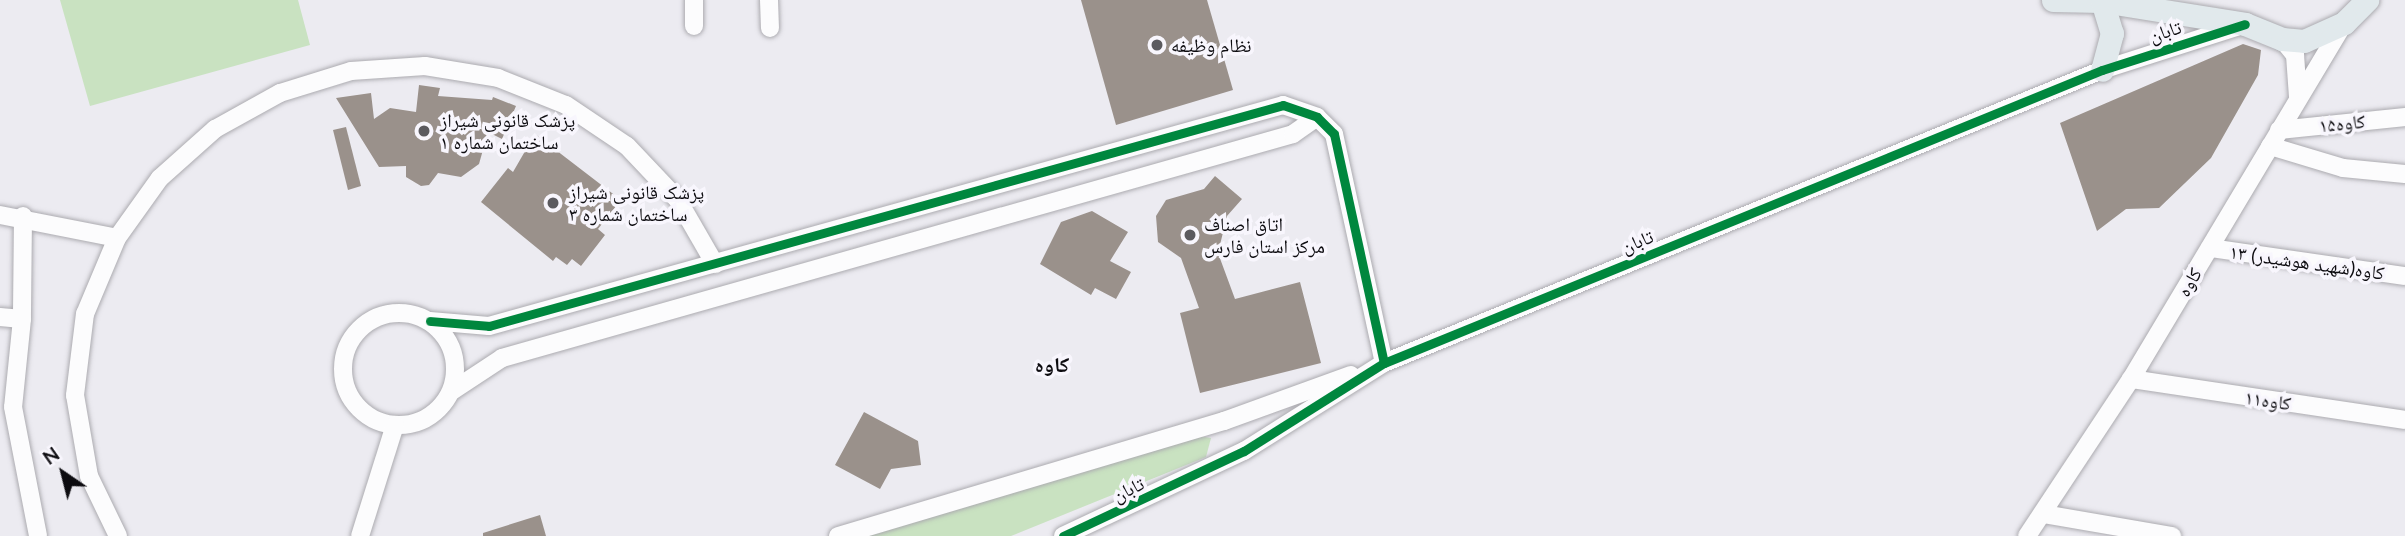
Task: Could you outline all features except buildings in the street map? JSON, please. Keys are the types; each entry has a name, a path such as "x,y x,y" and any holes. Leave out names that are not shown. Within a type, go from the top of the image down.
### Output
{"main road":[{"path":"2053,0 2102,1 2245,24 2283,39 2319,37 2344,23 2367,0"},
{"path":"2344,23 2350,0"},
{"path":"2102,1 2112,33 2102,70"}],"street":[{"path":"694,0 694,26"},
{"path":"769,0 770,28"},
{"name":"کاوه","path":"2027,536 2132,379 2344,23"},
{"name":"تابان","path":"1063,536 1100,529 1244,451 1384,363 2102,70 2245,24"},
{"path":"2283,39 2295,55 2298,97"},
{"path":"118,536 89,476 75,395 85,314 117,238 160,178 215,129 269,99 351,71 425,66 498,78 577,111 627,146 678,200 715,264"},
{"path":"430,321 489,326 1283,105 1317,117 1334,134 1384,363 1224,421 838,536"},
{"path":"452,391 456,371 454,352 445,334 430,321 412,313 375,318 349,341 344,358 347,392 357,407 370,418 395,425 426,419 452,391 502,358 1293,134 1317,117"},
{"name":"کاوه۱۵","path":"2274,138 2405,117"},
{"path":"2274,138 2343,168 2405,174"},
{"path":"0,215 23,216 117,238"},
{"path":"23,216 22,319 7,408 38,536"},
{"name":"۱۳ کاوه(شهید هوشیدر)","path":"2210,248 2405,276"},
{"path":"0,317 22,319"},
{"name":"کاوه۱۱","path":"2132,379 2405,420"},
{"path":"360,536 395,425"},
{"path":"2043,514 2172,536"}],"green space":[{"path":"60,0 298,0 310,45 90,106"},
{"path":"1199,436 1211,438 1206,457 1011,536 866,536"}],"cycle path":[{"path":"1063,536 1244,451 1384,363 2102,70 2245,24"},
{"path":"430,321 489,326 1283,105 1317,117 1334,134 1384,363"}],"place":[{"name":"نظام وظیفه","path":"1157,45"},
{"name":"پزشک قانونی شیراز ساختمان شماره ۱","path":"424,131"},
{"name":"پزشک قانونی شیراز ساختمان شماره ٣","path":"553,203"},
{"name":"اتاق اصناف مرکز استان فارس","path":"1190,235"}],"district":[{"name":"کاوه","path":"1052,364"}]}
